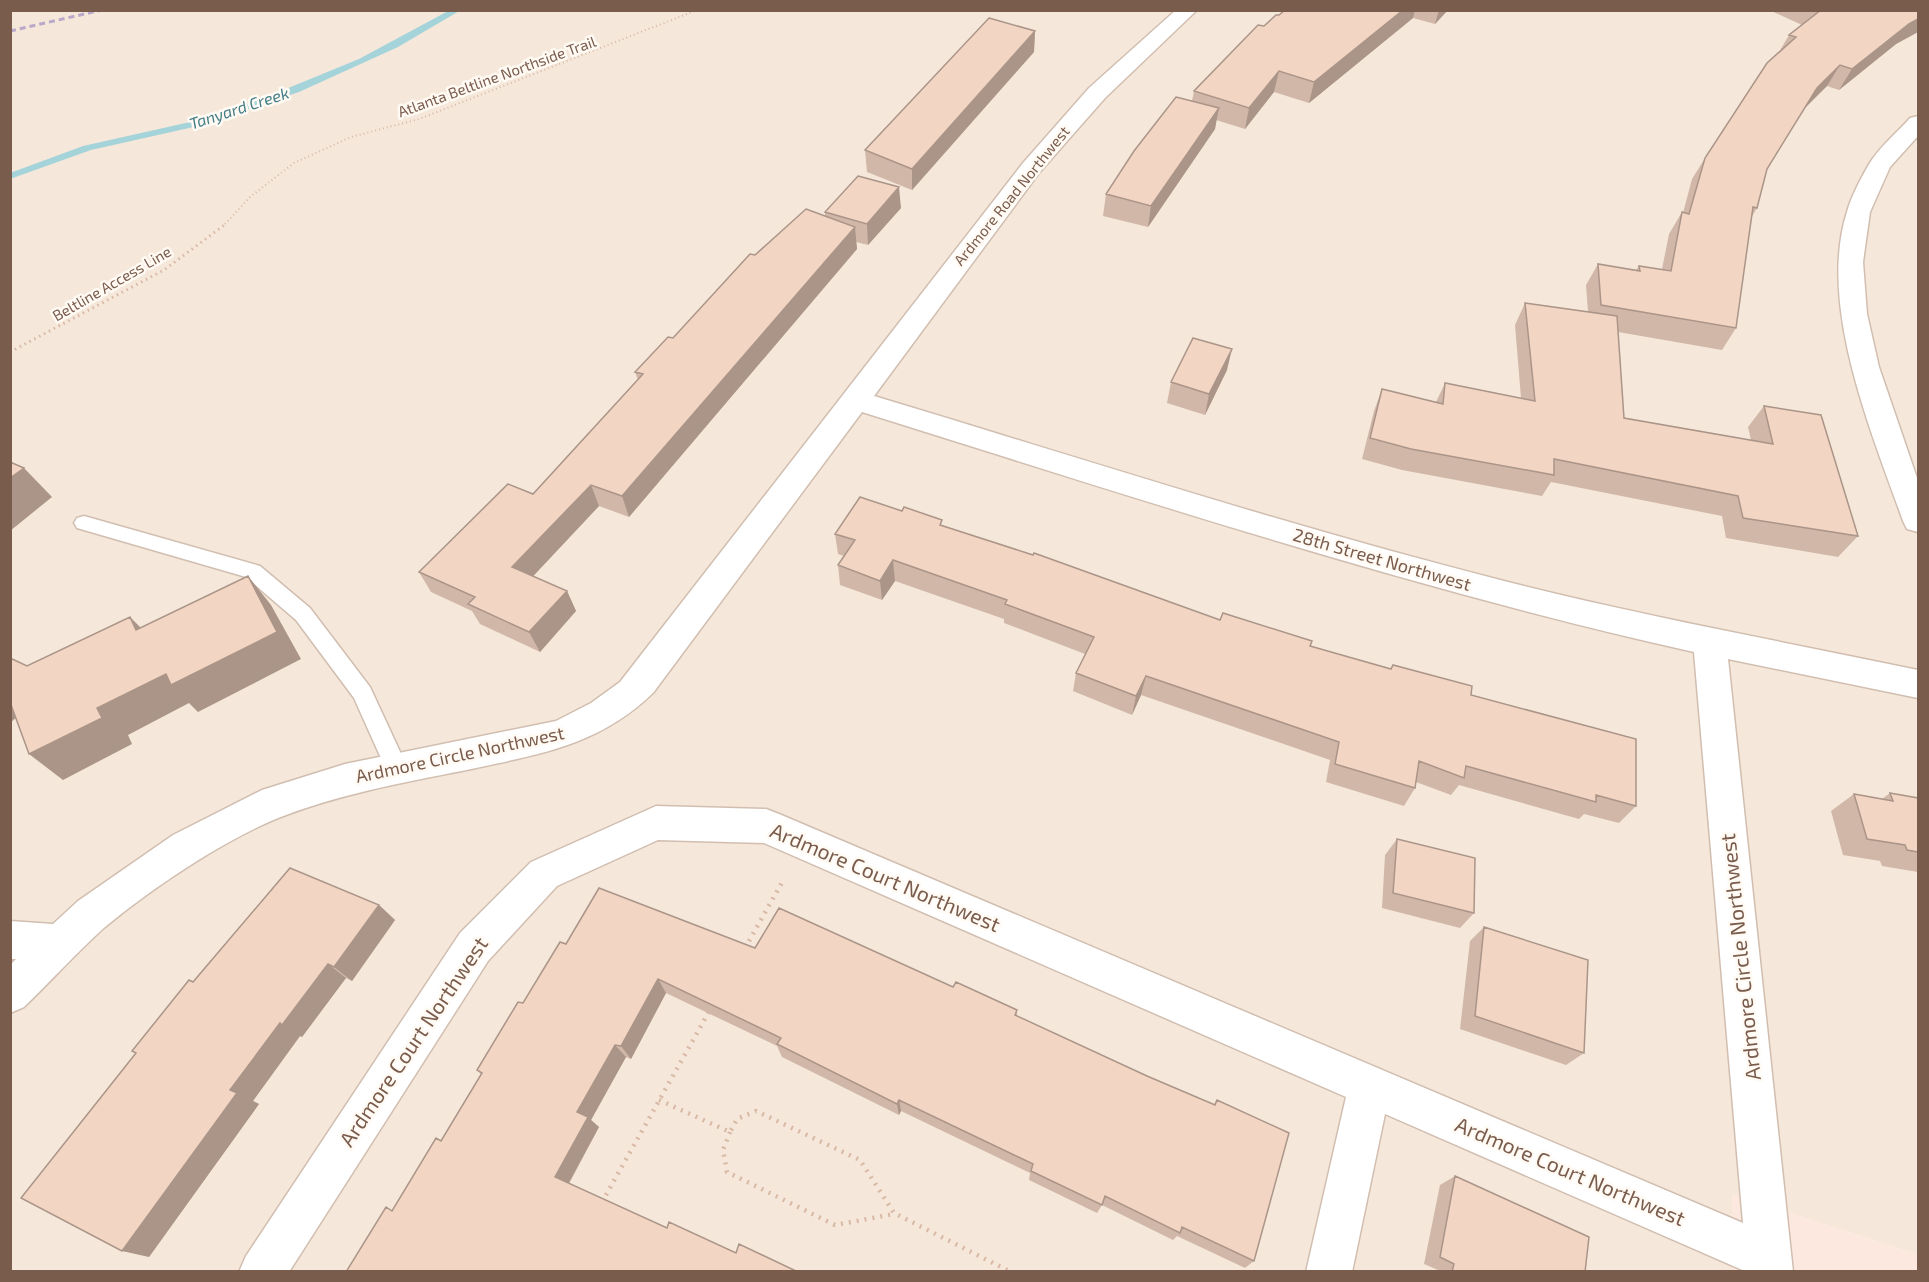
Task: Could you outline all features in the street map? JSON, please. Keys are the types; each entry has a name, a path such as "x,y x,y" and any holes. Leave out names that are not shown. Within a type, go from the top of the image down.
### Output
{"street":[{"name":"Ardmore Road Northwest","path":"856,400 1031,168 1097,93 1188,10"},
{"path":"1918,123 1884,159 1867,188 1855,221 1850,258 1852,308 1865,364 1918,520"},
{"name":"28th Street Northwest","path":"856,400 1314,542 1506,594 1710,642 1918,684"},
{"name":"Ardmore Circle Northwest","path":"10,993 92,914 186,847 275,802 345,780 559,735 592,722 618,705 641,683 856,400"},
{"name":"Ardmore Circle Northwest","path":"1710,642 1770,1265"},
{"name":"Ardmore Court Northwest","path":"262,1272 474,947 544,874 656,823 766,826 1370,1086 1770,1265"},
{"path":"10,940 62,944"},
{"path":"1329,1272 1370,1086"}],"lane":[{"path":"84,523 253,571 303,614 362,693 397,769"}],"path":[{"name":"Atlanta Beltline Northside Trail","path":"221,229 250,196 294,163 351,137 419,119 495,87 567,63 697,10"},
{"name":"Beltline Access Line","path":"10,352 164,270 221,229"},
{"path":"741,956 806,842"},
{"path":"596,1211 712,1007"},
{"path":"659,1100 730,1132"},
{"path":"894,1214 835,1225 727,1172 723,1150 737,1119 756,1111 860,1160 894,1214 1011,1272"}],"shaded area":[{"path":"10,11 1918,11 1918,1255 1732,1194 1733,1272 11,1271"},
{"path":"1732,1194 1918,1255 1918,1271 1733,1271"}],"building":[{"path":"1285,10 1403,10 1314,82 1279,71 1249,108 1194,91 1258,25 1264,26"},
{"path":"1821,10 1918,10 1918,19 1852,69 1840,65 1817,88 1767,169 1757,208 1753,207 1736,328 1601,305 1598,264 1640,271 1639,266 1671,271 1682,212 1689,214 1705,158 1767,63 1796,37 1789,35"},
{"path":"989,18 1035,31 912,169 865,150"},
{"path":"1176,97 1219,108 1151,206 1106,194 1134,151"},
{"path":"858,176 899,187 867,224 825,212"},
{"path":"806,209 855,227 622,496 591,485 512,567 567,591 529,632 468,604 475,597 419,572 508,484 533,494 643,374 635,372 668,337 673,338 750,254 755,255"},
{"path":"1525,303 1617,316 1624,418 1773,444 1764,406 1821,415 1858,536 1743,518 1738,496 1554,459 1554,475 1411,449 1370,438 1382,389 1443,404 1445,383 1535,401"},
{"path":"1193,338 1232,349 1209,394 1171,382"},
{"path":"10,462 24,468 10,478"},
{"path":"860,497 902,511 904,507 942,520 940,525 1033,555 1034,553 1220,620 1223,613 1312,641 1310,646 1391,669 1393,665 1472,686 1471,695 1636,739 1636,806 1596,795 1596,802 1466,766 1464,778 1419,761 1415,788 1335,764 1339,742 1146,676 1136,696 1076,673 1094,637 1005,604 1007,600 893,560 880,581 838,565 855,540 835,534"},
{"path":"248,576 277,632 171,685 166,674 97,708 102,718 29,754 10,702 10,658 27,666 130,617 136,630"},
{"path":"1890,793 1918,798 1918,852 1907,850 1905,845 1867,839 1854,794 1893,801"},
{"path":"1397,839 1475,858 1474,913 1393,893"},
{"path":"290,868 379,905 334,967 328,964 230,1090 237,1093 122,1251 21,1198 136,1053 132,1051 189,980 193,982"},
{"path":"599,888 755,948 779,908 953,987 956,982 1017,1010 1015,1015 1147,1076 1215,1105 1217,1100 1289,1133 1254,1261 1182,1227 1180,1233 1105,1196 1102,1205 1031,1171 1033,1164 899,1100 897,1104 777,1044 781,1038 658,979 621,1046 615,1045 577,1112 588,1117 555,1177 667,1228 669,1222 736,1253 739,1244 798,1272 346,1272 386,1207 392,1211 436,1138 441,1141 482,1073 477,1070 518,1002 523,1003 560,942 566,944"},
{"path":"1484,927 1588,960 1584,1053 1475,1016"},
{"path":"1455,1176 1589,1237 1585,1272 1452,1272 1454,1264 1440,1257"}],"waterway":[{"name":"Tanyard Creek","path":"10,176 87,148 194,124 296,90 395,45 457,10"}],"railway":[{"path":"10,31 102,10"}]}
